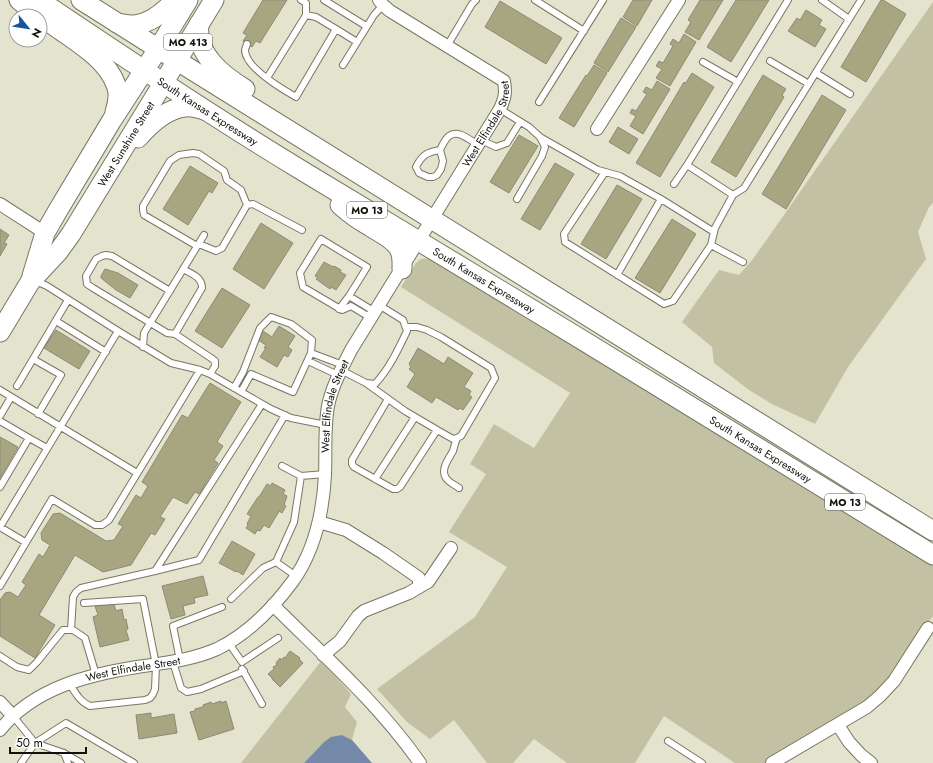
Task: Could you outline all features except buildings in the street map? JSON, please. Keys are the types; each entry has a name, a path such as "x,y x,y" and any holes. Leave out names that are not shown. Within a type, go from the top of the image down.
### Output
{"main road":[{"path":"19,0 85,47 98,58 113,77 118,92 117,106 112,120"},
{"name":"South Kansas Expressway","path":"39,0 163,83 300,170 419,240 933,556"},
{"name":"South Kansas Expressway","path":"81,0 933,531"},
{"path":"116,22 130,25 142,23 157,16 175,0"},
{"name":"West Sunshine Street","path":"31,281 45,234 61,205 112,120 188,0"},
{"name":"West Sunshine Street","path":"0,332 31,281 58,252 71,234 214,0"},
{"path":"200,24 198,32 201,44 209,59 220,72 230,80 333,145 362,168 392,195"},
{"path":"71,234 132,145 150,126 163,115 179,108 190,107 205,110"},
{"path":"300,170 345,210 394,243 399,248 401,253 402,268"}],"street":[{"path":"597,129 679,0"},
{"name":"West Elfindale Street","path":"0,730 19,710 46,693 69,683 96,675 156,665 202,655 216,649 251,626 273,605 296,576 309,553 319,522 323,498 328,404 341,370 351,350 500,109 506,91 504,81 390,11 381,3"},
{"path":"0,204 45,234"},
{"path":"319,522 346,530 383,553 419,578 419,587"},
{"path":"323,655 340,641 358,616 409,593 428,582 451,548"},
{"path":"273,605 370,702 408,745 420,763"},
{"path":"772,763 868,707 894,681 928,628"},
{"path":"0,702 13,716"},
{"path":"838,725 849,742 870,763"}],"lane":[{"path":"267,78 306,15 306,3 301,0"},
{"path":"324,0 366,26"},
{"path":"447,46 472,4 476,0"},
{"path":"535,0 584,31"},
{"path":"539,102 603,0"},
{"path":"674,184 788,0"},
{"path":"822,0 849,19"},
{"path":"605,172 564,234 565,242 664,304 673,301 711,245 714,232 733,195 744,188 861,0"},
{"path":"343,65 381,3"},
{"path":"306,15 316,17 357,42"},
{"path":"247,44 245,49 247,57 253,66 280,88 296,97 336,29"},
{"path":"770,61 809,84"},
{"path":"703,62 738,82"},
{"path":"816,73 850,94"},
{"path":"500,109 529,127 540,137 598,170 620,176 661,199 714,232"},
{"path":"440,150 429,152 420,159 416,167 419,173 433,178 441,169 443,161 440,150 448,136 455,133 460,134 496,148 507,143 520,122"},
{"path":"516,199 542,156 544,147 540,137"},
{"path":"193,153 199,154 224,170 227,180 241,190 247,205 222,248 216,251 198,245 144,215 143,210 143,206 170,161 180,155 193,153"},
{"path":"687,165 733,195"},
{"path":"617,275 661,199"},
{"path":"247,205 253,204 302,230"},
{"path":"143,347 144,333 204,235"},
{"path":"339,308 349,296 367,267 321,239 300,273 303,287 342,310 351,306 403,320 407,331 383,375 375,384 366,383"},
{"path":"711,245 743,262"},
{"path":"170,291 112,256 106,255 96,259 86,276 87,284 167,333 175,334 215,361 215,366 210,374"},
{"path":"175,334 202,288 202,283 199,279 183,269"},
{"path":"31,281 47,286 171,363 210,374 271,410 285,416 326,425"},
{"path":"349,296 375,312"},
{"path":"17,386 68,300"},
{"path":"234,388 243,372 260,328 271,317 291,324 312,340 311,353 293,392 243,372"},
{"path":"56,321 106,352"},
{"path":"308,360 341,370 366,383 415,417 453,439 457,438 461,436 494,378 491,368 427,330 418,327 406,328"},
{"path":"25,542 0,527 118,331"},
{"path":"311,353 331,361 341,370"},
{"path":"33,359 61,375 38,414"},
{"path":"0,586 52,499 96,525 102,525 109,520 200,370"},
{"path":"241,392 251,374"},
{"path":"0,390 137,474"},
{"path":"0,416 11,397"},
{"path":"388,399 352,460 354,467 393,489 397,489 440,432"},
{"path":"155,571 262,404"},
{"path":"71,630 73,597 81,588 199,560 285,416"},
{"path":"375,479 415,417"},
{"path":"0,421 47,448"},
{"path":"0,487 29,438"},
{"path":"457,438 445,466 444,473 445,478 459,488"},
{"path":"282,466 301,476 325,474"},
{"path":"231,599 263,568 276,562 294,522 301,476"},
{"path":"276,562 296,576"},
{"path":"69,683 81,700 90,706 145,700 150,698 155,689 156,665 143,599 84,603"},
{"path":"222,608 173,626 176,661 181,688 187,692 201,689 244,671"},
{"path":"0,656 18,667 29,670 63,630 73,630 85,638 96,675"},
{"path":"242,662 278,638"},
{"path":"228,642 242,662 242,669 262,704"},
{"path":"13,716 35,743 64,753 81,763"},
{"path":"21,763 35,743 66,723 134,763"},
{"path":"668,741 702,763"},
{"path":"64,753 68,763"}],"green space":[{"path":"933,2 933,203 929,207 918,232 926,259 848,367 815,424 772,404 749,390 714,363 712,347 682,322 719,270 739,275 753,259"},
{"path":"428,258 436,260 933,562 933,618 932,617 892,677 861,708 766,763 735,763 664,716 635,763 567,763 534,739 513,763 487,763 454,720 430,739 407,722 377,689 475,617 507,567 449,532 486,474 470,464 494,424 534,448 570,393 401,287 416,263 421,259"},
{"path":"322,660 351,694 345,707 357,722 352,740 342,735 324,742 304,763 241,763"}],"water":[{"path":"342,735 352,740 372,763 304,763 324,742 331,737"}]}
